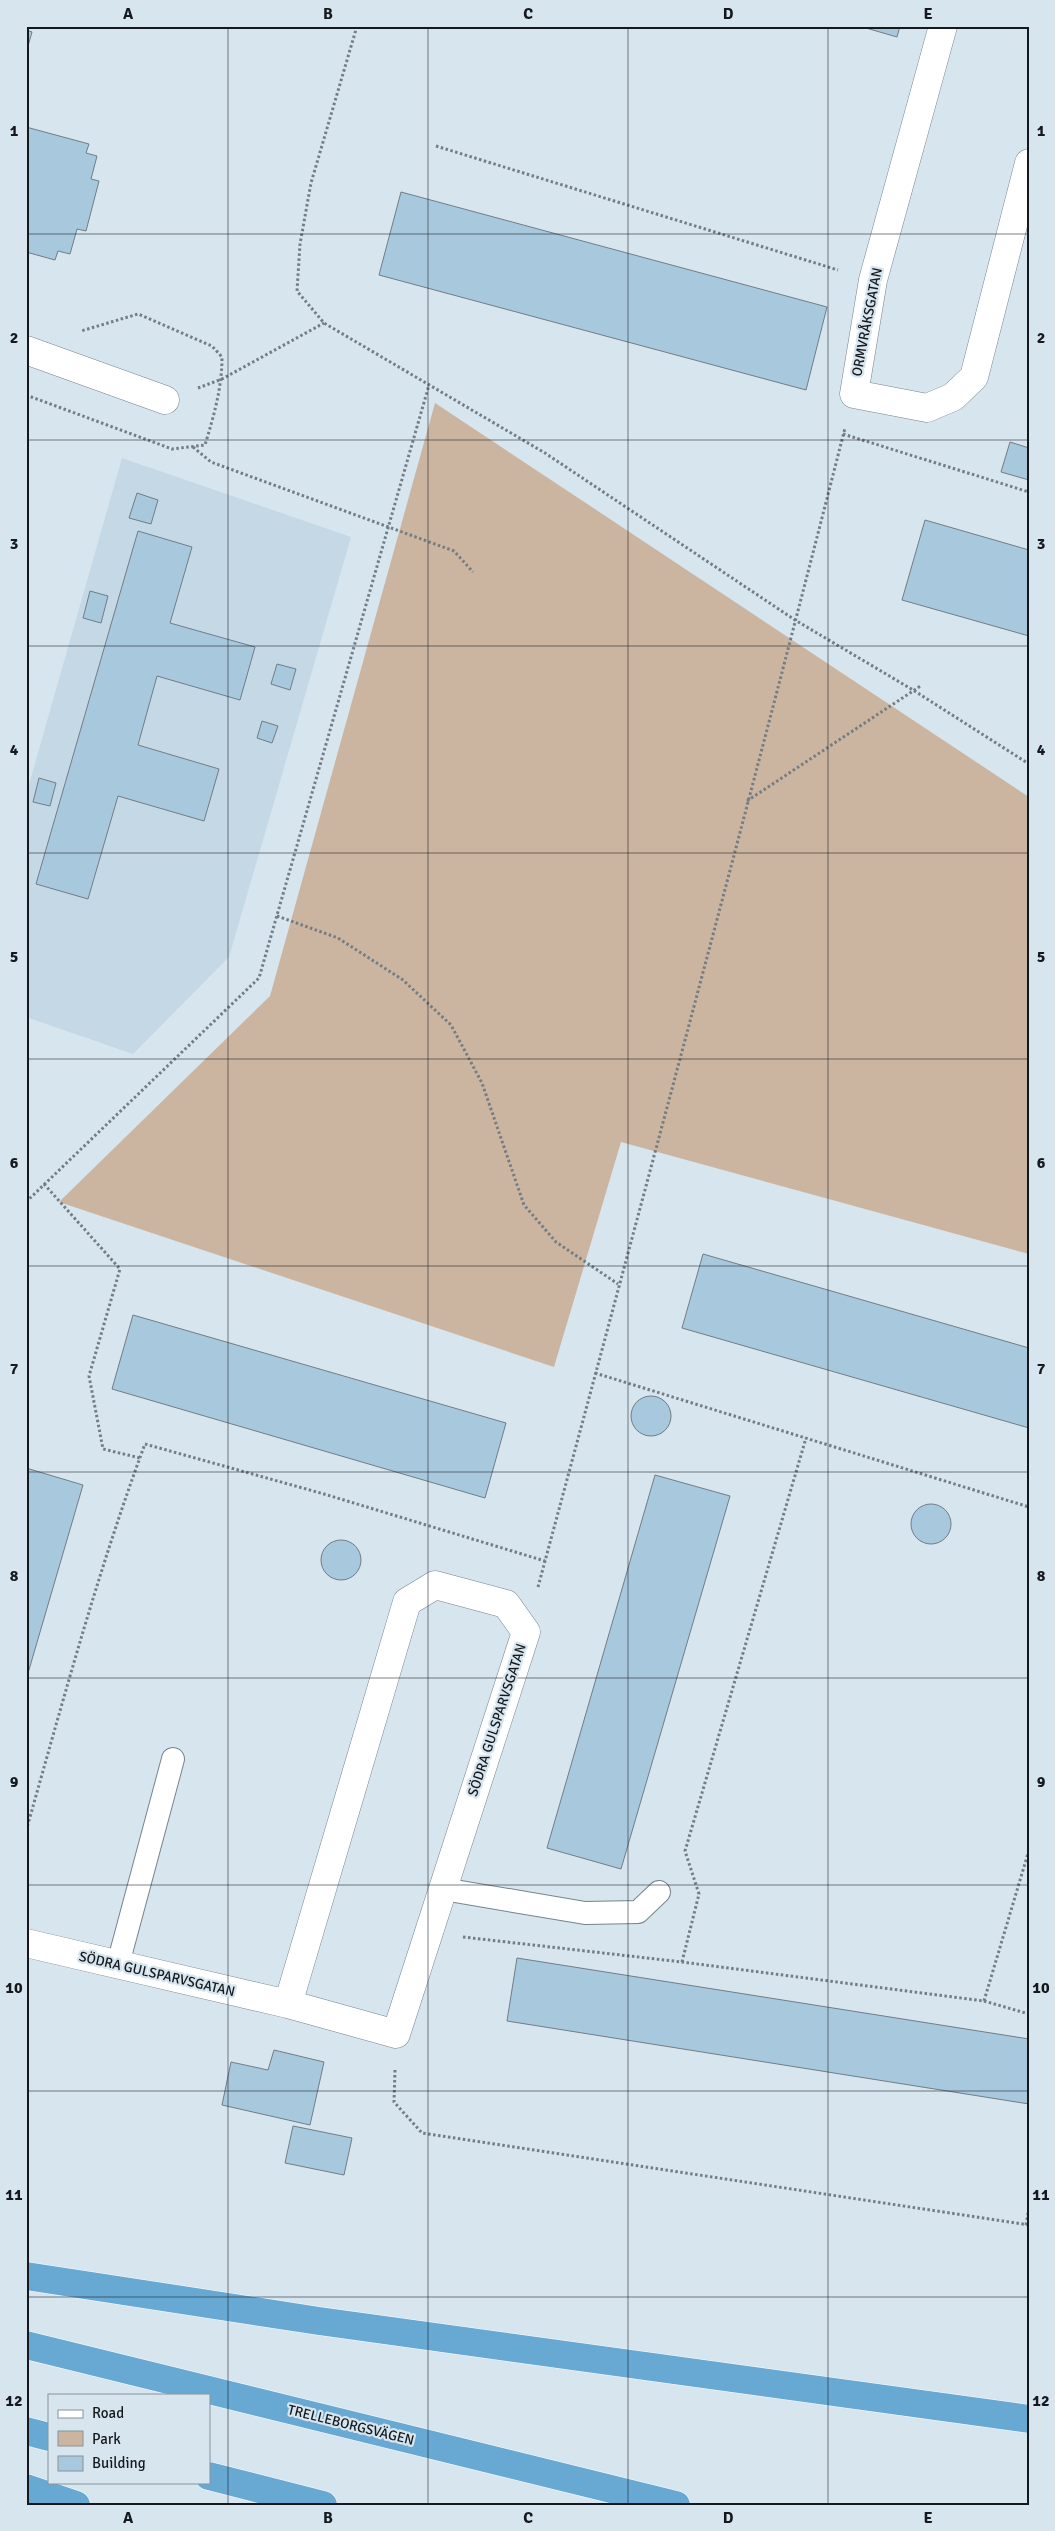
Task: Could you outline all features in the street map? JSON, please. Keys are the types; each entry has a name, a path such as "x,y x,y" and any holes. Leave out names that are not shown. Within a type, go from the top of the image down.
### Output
{"highway":[{"path":"26,2276 348,2325 1029,2419"},
{"name":"TRELLEBORGSVÄGEN","path":"26,2345 676,2505"},
{"path":"26,2431 48,2437"},
{"path":"210,2476 323,2505"},
{"path":"26,2488 76,2505"}],"street":[{"name":"ORMVRÅKSGATAN","path":"943,26 873,280 854,394 927,408 953,397 974,377 1029,163"},
{"path":"26,350 165,400"},
{"name":"SÖDRA GULSPARVSGATAN","path":"26,1943 288,2004 396,2034 526,1632 506,1604 435,1585 406,1602 288,2004"}],"lane":[{"path":"118,1964 173,1759"},
{"path":"443,1889 585,1913 638,1912 659,1892"}],"path":[{"path":"357,26 311,183 300,244 297,291 324,323 545,453 795,620 913,690 1029,764"},
{"path":"436,146 873,280"},
{"path":"165,400 222,379 324,323"},
{"path":"26,1202 259,978 429,385"},
{"path":"526,1632 618,1284 662,1129 854,394"},
{"path":"843,434 1029,492"},
{"path":"192,446 212,462 454,551 473,572"},
{"path":"747,802 922,685"},
{"path":"277,916 338,938 403,980 451,1025 482,1083 524,1205 556,1242 618,1284"},
{"path":"44,1184 120,1269 89,1376 103,1449 140,1458"},
{"path":"595,1372 1029,1507"},
{"path":"682,1962 700,1894 685,1851 806,1438"},
{"path":"26,1831 68,1682 145,1444 324,1494 545,1561"},
{"path":"984,2001 1029,1850"},
{"path":"428,1933 682,1962 984,2001 1029,2014"},
{"path":"396,2034 394,2102 422,2133 1027,2225 1029,2208"}],"shaded area":[{"path":"122,458 351,537 229,957 133,1054 26,1017 26,795"}],"green space":[{"path":"435,403 1029,797 1029,1254 621,1142 554,1367 59,1202 270,996"}],"building":[{"path":"859,26 900,26 897,37"},
{"path":"26,30 32,32 26,53"},
{"path":"26,127 89,144 86,153 97,156 91,179 99,181 86,231 77,229 70,254 58,251 55,260 26,252"},
{"path":"401,192 827,307 806,390 379,275"},
{"path":"1010,442 1029,448 1029,480 1001,472"},
{"path":"137,493 158,500 151,524 129,518"},
{"path":"925,520 1029,550 1029,636 902,600"},
{"path":"138,531 192,547 170,623 255,647 240,700 157,676 138,745 219,769 204,821 118,796 88,899 36,884"},
{"path":"90,591 108,596 101,623 83,618"},
{"path":"277,664 296,669 290,690 271,684"},
{"path":"262,721 278,726 272,743 257,738"},
{"path":"39,778 56,783 50,806 33,802"},
{"path":"703,1254 1029,1348 1029,1428 682,1328"},
{"path":"133,1315 506,1423 485,1498 112,1389"},
{"path":"647,1396 655,1396 662,1399 668,1405 671,1416 668,1427 662,1433 655,1436 647,1436 640,1433 634,1427 631,1420 631,1412 634,1405 640,1399"},
{"path":"26,1468 83,1485 26,1680"},
{"path":"655,1475 730,1496 621,1869 547,1848"},
{"path":"935,1504 942,1507 948,1513 951,1524 950,1532 942,1541 935,1544 927,1544 920,1541 912,1532 911,1520 914,1513 923,1505"},
{"path":"345,1540 352,1543 358,1549 361,1560 360,1568 352,1577 345,1580 337,1580 330,1577 322,1568 321,1556 324,1549 333,1541"},
{"path":"517,1958 1029,2039 1029,2104 507,2021"},
{"path":"274,2050 324,2062 310,2125 222,2105 231,2062 268,2070"},
{"path":"293,2126 352,2138 344,2175 285,2163"}]}
